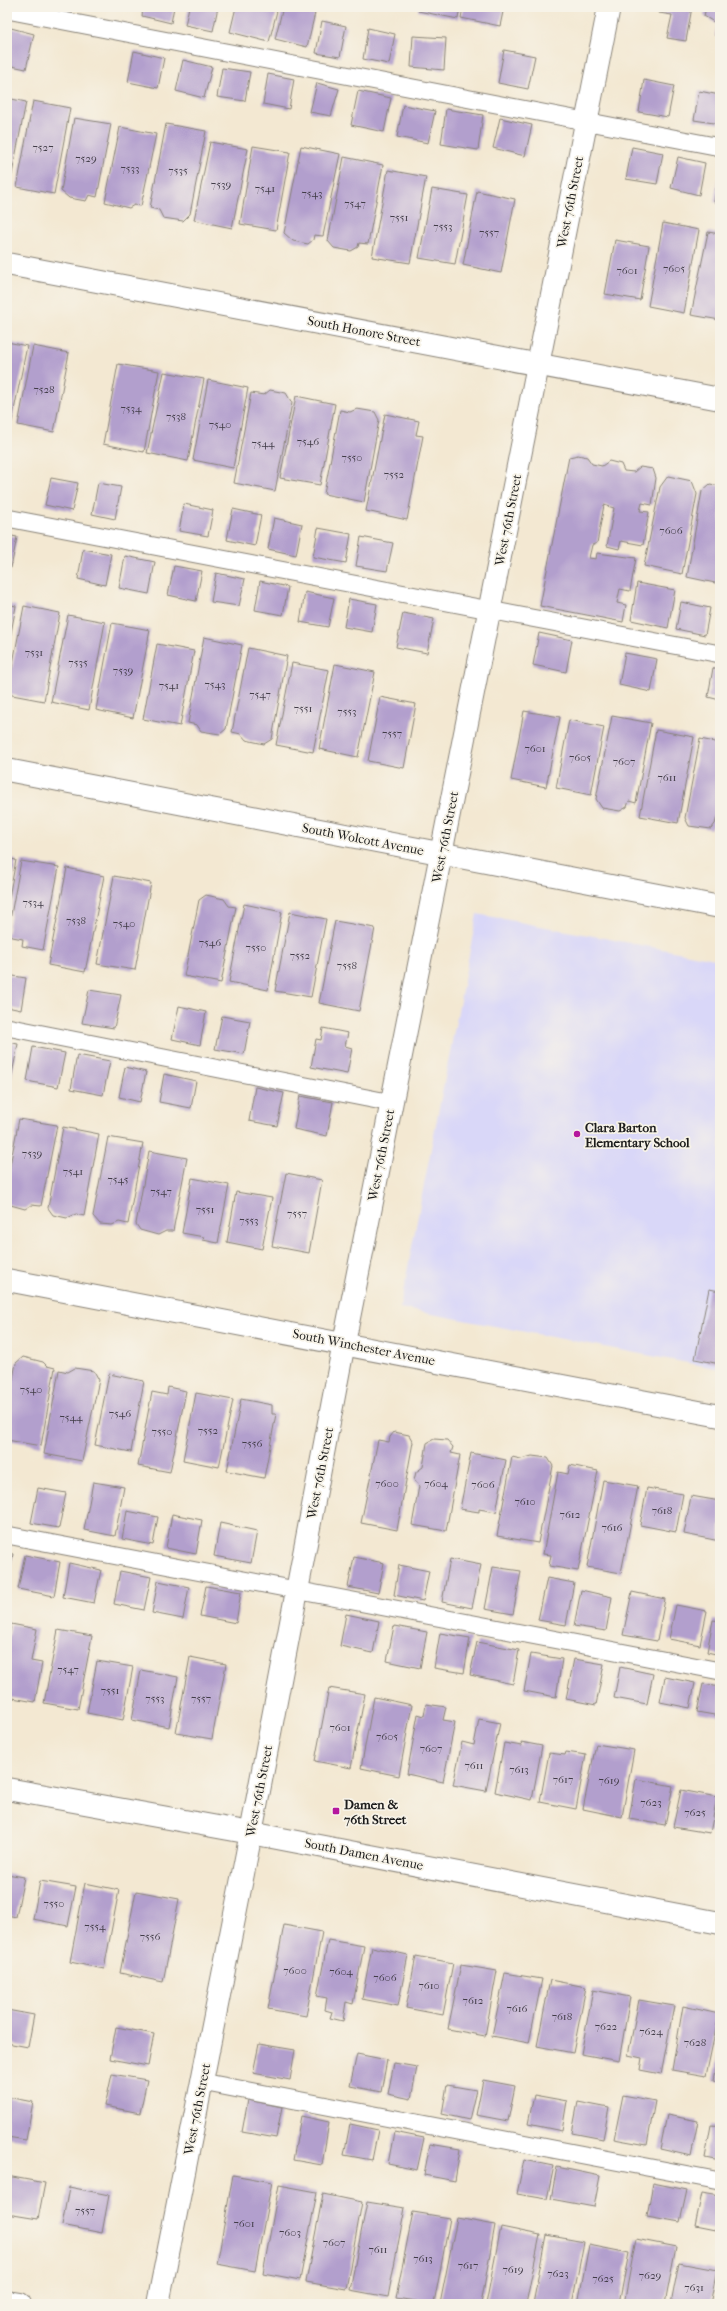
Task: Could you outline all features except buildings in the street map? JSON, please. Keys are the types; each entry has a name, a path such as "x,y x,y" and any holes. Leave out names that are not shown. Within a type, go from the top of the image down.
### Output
{"street":[{"name":"West 76th Street","path":"158,2304 251,1833 344,1343 609,7"},
{"name":"South Honore Street","path":"7,264 720,399"},
{"name":"South Wolcott Avenue","path":"7,770 720,907"},
{"name":"South Winchester Avenue","path":"7,1280 344,1343 720,1416"},
{"name":"South Damen Avenue","path":"7,1789 251,1833 720,1923"},
{"path":"7,2302 20,2304"}],"lane":[{"path":"7,10 720,147"},
{"path":"7,518 720,654"},
{"path":"7,1027 392,1103"},
{"path":"7,1535 720,1671"},
{"path":"202,2082 720,2181"}],"shaded area":[{"name":"Clara Barton Elementary School","path":"477,914 720,960 720,1369 400,1308"}],"place":[{"name":"Clara Barton Elementary School","path":"577,1134"},
{"name":"Damen & 76th Street","path":"336,1811"}]}
